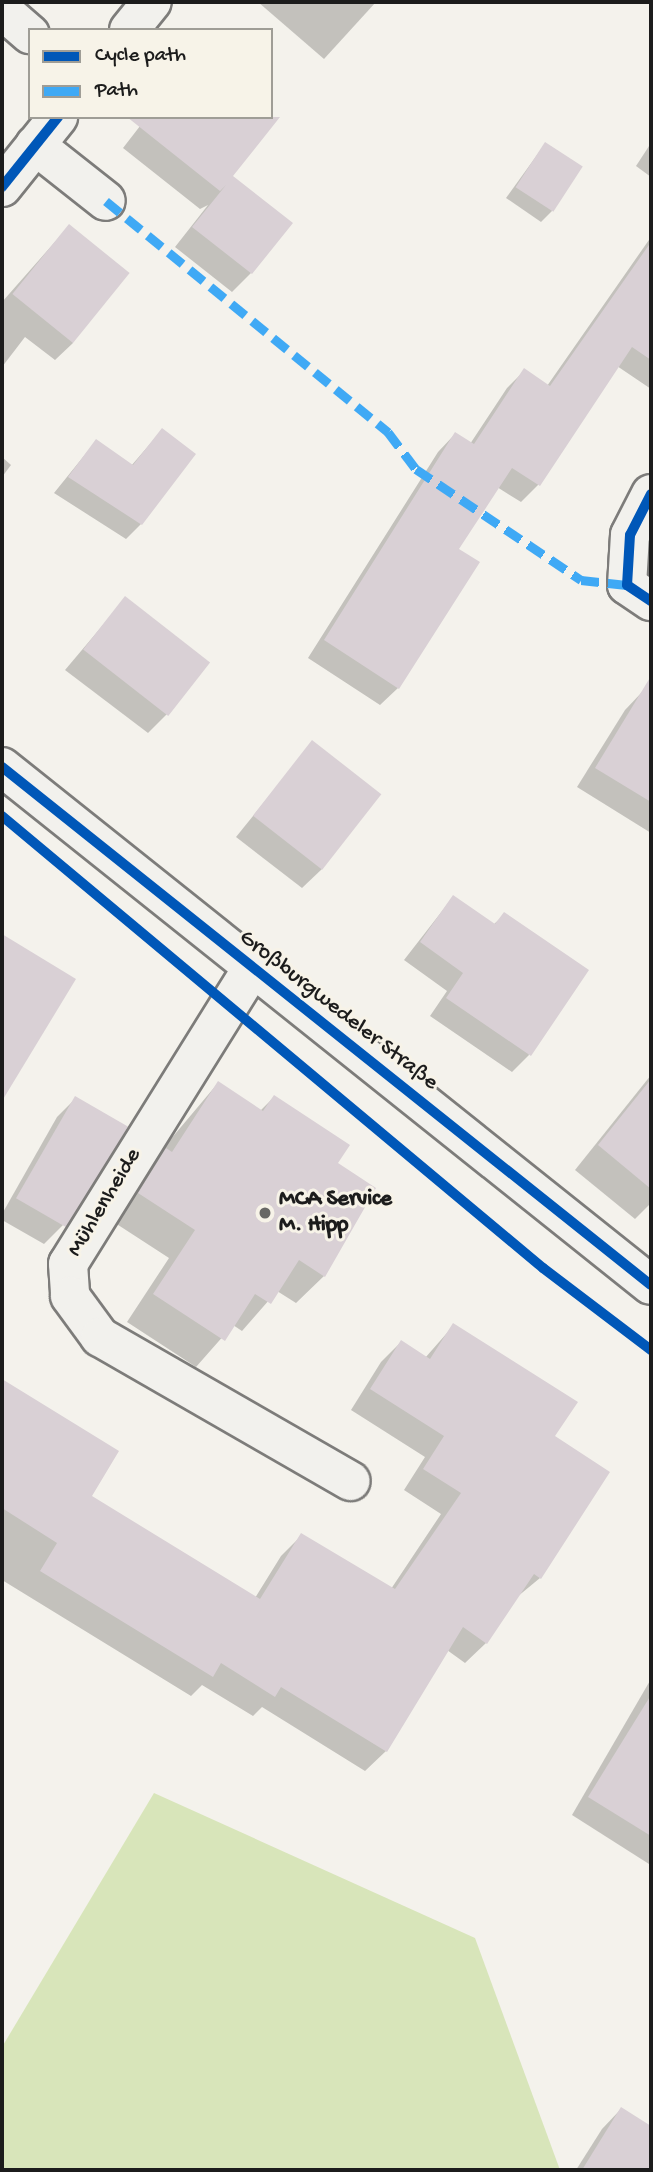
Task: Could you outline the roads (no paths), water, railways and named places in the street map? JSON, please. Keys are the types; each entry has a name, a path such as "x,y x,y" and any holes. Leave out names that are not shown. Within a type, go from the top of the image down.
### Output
{"street":[{"path":"131,28 152,2"},
{"path":"2,10 28,32"},
{"path":"2,187 47,131 106,201"},
{"path":"651,494 630,535 627,585 651,601"},
{"name":"Großburgwedeler Straße","path":"2,767 251,970 651,1285"},
{"name":"Mühlenheide","path":"251,970 68,1264 70,1296 100,1337 350,1481"}],"place":[{"name":"MCA Service M. Hipp","path":"265,1213"}]}
